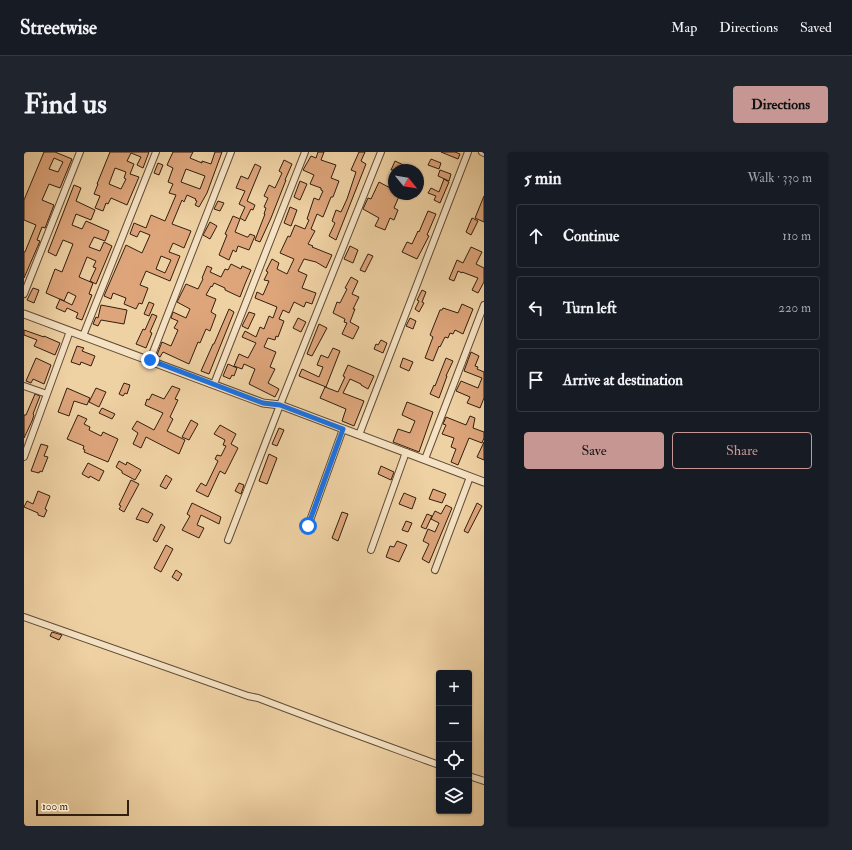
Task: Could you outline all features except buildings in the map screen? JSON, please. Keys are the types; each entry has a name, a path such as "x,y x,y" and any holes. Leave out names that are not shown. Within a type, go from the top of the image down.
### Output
{"street":[{"path":"24,294 80,152"},
{"path":"83,336 156,152"},
{"path":"150,360 231,152"},
{"path":"214,384 305,152"},
{"path":"228,540 381,152"},
{"path":"359,435 468,152"},
{"path":"425,460 484,304"},
{"path":"24,314 263,403 280,405 484,482"},
{"path":"24,457 26,446 70,331"},
{"path":"24,386 47,394"},
{"path":"308,526 343,429"},
{"path":"371,550 406,452"},
{"path":"435,570 470,477"},
{"path":"24,617 248,696 258,698 436,764"},
{"path":"472,777 484,781"}],"route":[{"path":"150,360 263,403 280,405 343,429 308,526"}]}
